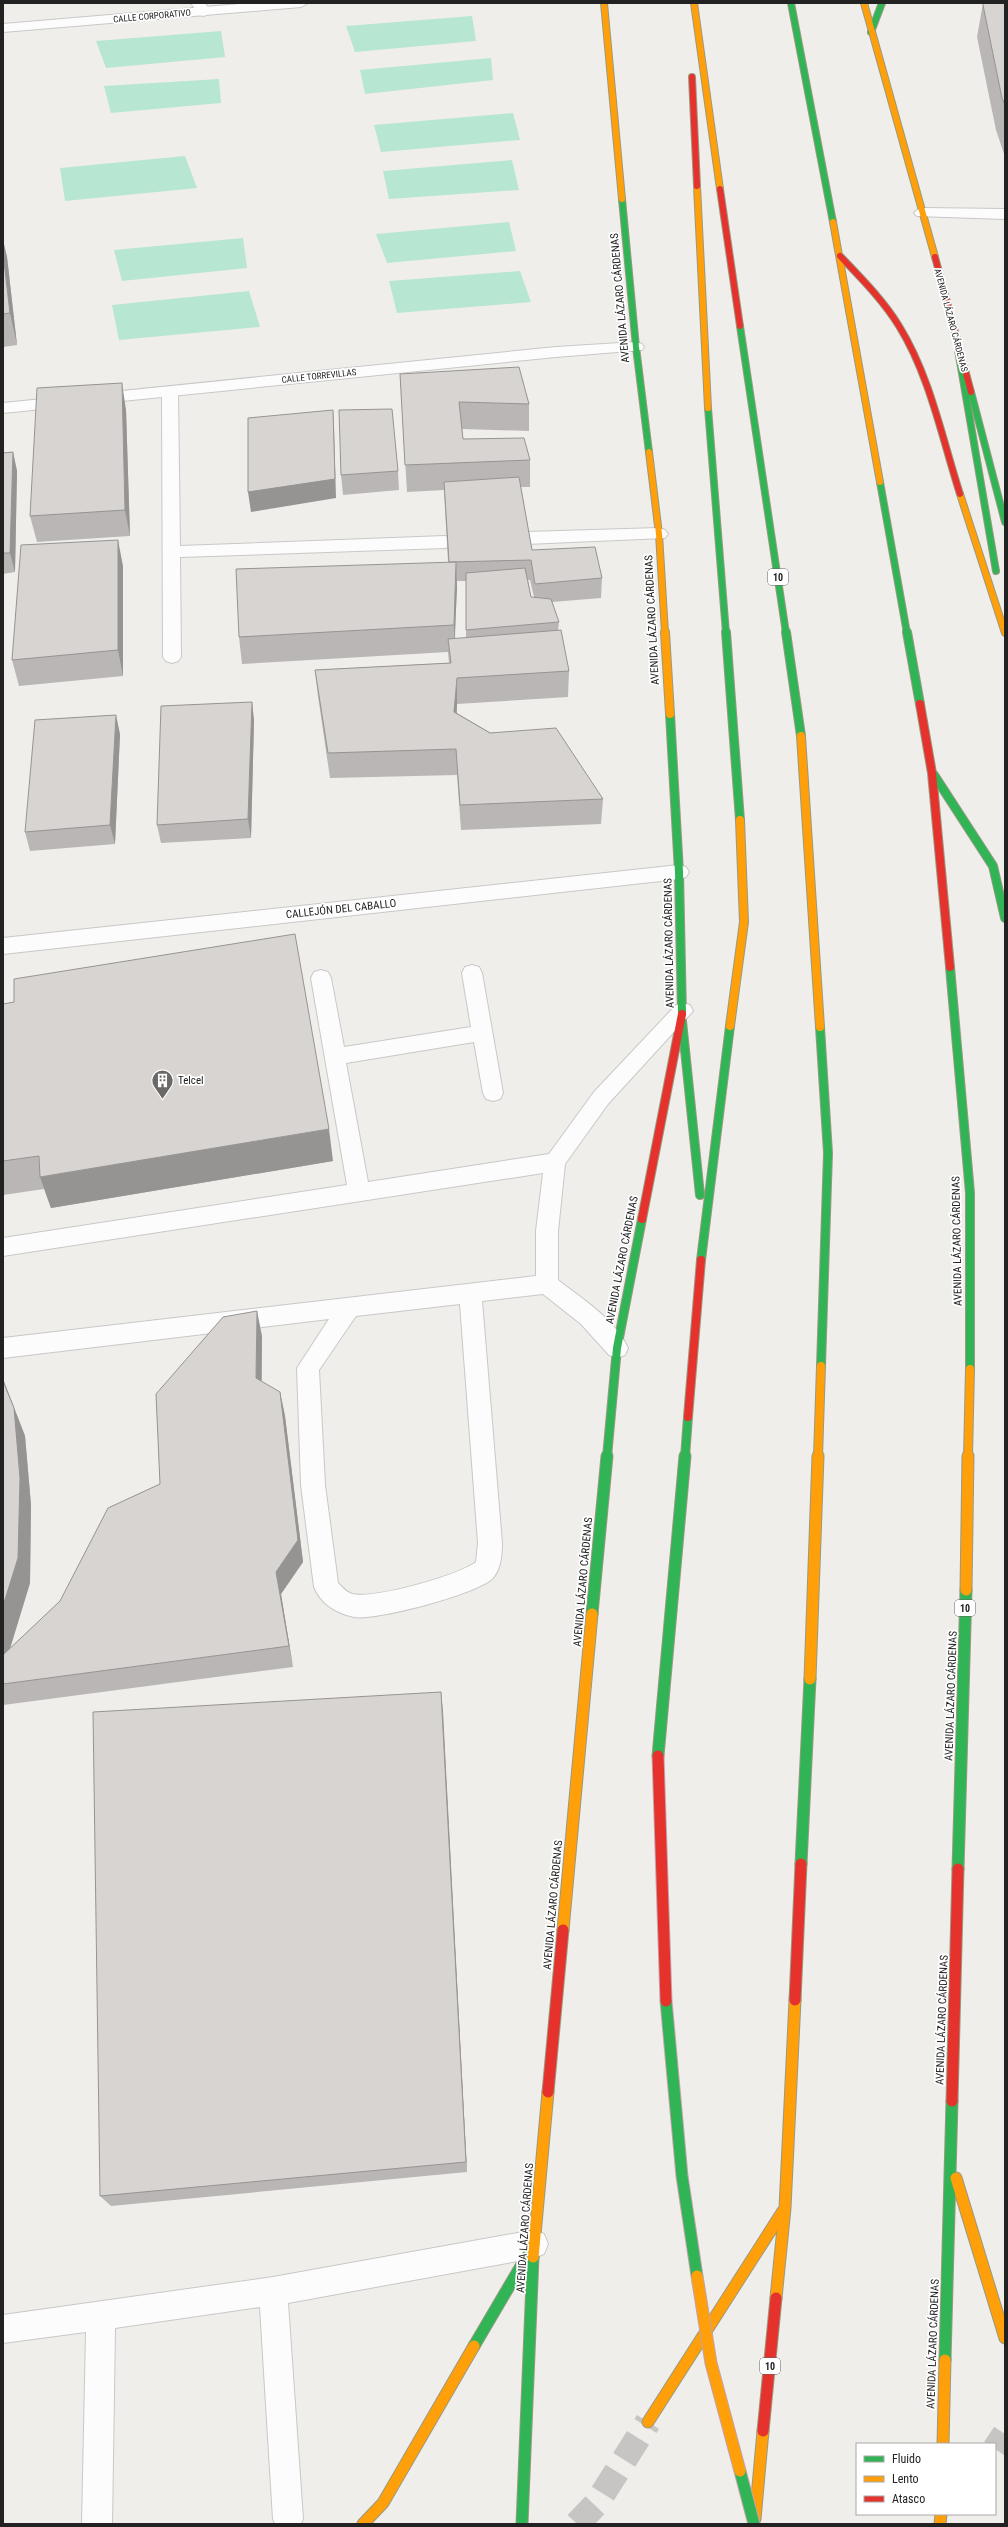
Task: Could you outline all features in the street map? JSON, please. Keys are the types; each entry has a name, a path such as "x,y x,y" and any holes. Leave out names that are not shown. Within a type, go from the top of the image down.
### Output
{"main road":[{"name":"AVENIDA LÁZARO CÁRDENAS","path":"522,2524 534,2244 617,1348 682,1016 679,872 659,534 636,347 604,3"},
{"name":"AVENIDA LÁZARO CÁRDENAS","path":"791,3 840,256 932,773 970,1193 970,1419 943,2443"},
{"name":"AVENIDA LÁZARO CÁRDENAS","path":"864,3 956,334 958,350 1002,501 1005,522"},
{"path":"871,32 882,3"},
{"path":"694,4 692,62 711,480 738,754 744,922 704,1230 658,1756 664,1974 682,2176 711,2363 754,2524"},
{"name":"10","path":"694,4 748,385 801,732 828,1153 814,1590 785,2208 754,2524"},
{"path":"840,256 887,308 905,336 921,374 1005,633"},
{"path":"958,350 1005,622"},
{"path":"932,773 993,866 1005,918"},
{"path":"682,1016 704,1230"},
{"path":"950,2161 1005,2338"},
{"path":"648,2422 785,2208"},
{"path":"363,2524 383,2503 534,2244"}],"street":[{"name":"CALLE CORPORATIVO","path":"3,28 201,7 301,3"},
{"path":"922,213 1005,214"},
{"name":"CALLE TORREVILLAS","path":"3,408 556,352 636,347"},
{"path":"170,392 172,657"},
{"path":"526,538 659,534"},
{"path":"171,552 446,542"},
{"name":"CALLEJÓN DEL CABALLO","path":"3,946 679,872"},
{"path":"472,973 493,1093"},
{"path":"321,978 359,1192"},
{"path":"547,1284 547,1231 555,1162 601,1098 682,1016"},
{"path":"335,1056 482,1032"},
{"path":"3,1247 555,1162"},
{"path":"3,1348 547,1284 589,1317 617,1348"},
{"path":"350,1307 308,1368 312,1478 326,1587 333,1597 344,1603 364,1606 459,1584 475,1578 485,1570 489,1559 490,1543 470,1293"},
{"path":"3,2329 273,2291 534,2244"},
{"path":"273,2291 288,2519"},
{"path":"97,2524 101,2315"}],"green space":[{"path":"472,16 476,41 355,52 346,26"},
{"path":"221,31 225,57 106,68 96,41"},
{"path":"491,58 493,80 365,94 360,70"},
{"path":"219,79 221,103 111,113 104,86"},
{"path":"513,113 520,140 381,152 374,125"},
{"path":"185,156 197,188 65,201 60,168"},
{"path":"512,160 519,190 389,199 383,171"},
{"path":"509,222 516,251 387,263 376,234"},
{"path":"243,238 247,268 122,281 114,250"},
{"path":"520,271 531,302 397,313 389,281"},
{"path":"249,291 260,327 119,340 112,305"}],"building":[{"path":"983,3 1005,3 1005,105 1002,98"},
{"path":"3,253 10,313 3,314"},
{"path":"519,367 529,404 459,402 463,439 524,438 530,460 405,465 400,374"},
{"path":"122,383 125,510 30,516 37,388"},
{"path":"392,409 398,471 341,475 339,410"},
{"path":"333,410 335,479 248,492 248,418"},
{"path":"13,452 10,553 3,553 3,453"},
{"path":"519,477 532,550 595,547 602,578 535,584 531,560 449,562 444,482"},
{"path":"118,540 118,650 12,660 21,545"},
{"path":"456,562 454,625 239,637 236,569"},
{"path":"525,568 531,597 551,599 559,622 466,630 466,573"},
{"path":"561,630 569,671 457,678 454,712 490,733 556,728 603,799 460,805 456,749 328,753 315,670 451,663 448,639"},
{"path":"252,702 248,819 157,825 161,706"},
{"path":"116,715 110,825 25,832 35,720"},
{"name":"Telcel","path":"295,934 329,1129 40,1177 39,1156 3,1161 3,1004 14,1002 14,979"},
{"path":"257,1311 256,1378 280,1392 298,1540 276,1572 289,1646 3,1684 3,1655 60,1601 108,1508 160,1484 156,1394 223,1317"},
{"path":"3,1381 14,1408 20,1478 18,1558 3,1606"},
{"path":"441,1692 466,2162 100,2196 93,1712"}],"tunnel":[{"path":"577,2524 597,2503 648,2422"},
{"path":"996,2448 1005,2434"}],"traffic: fast":[{"path":"791,3 833,222"},
{"path":"871,32 882,3"},
{"path":"622,199 636,347 649,452"},
{"path":"740,326 801,736"},
{"path":"958,350 996,571"},
{"path":"971,392 1005,522"},
{"path":"708,408 715,511 734,717 740,820"},
{"path":"880,482 920,704"},
{"path":"670,714 679,872 682,1014"},
{"path":"934,775 993,866 1005,918"},
{"path":"950,967 970,1193 970,1369"},
{"path":"682,1021 700,1195"},
{"path":"701,1260 730,1026"},
{"path":"820,1027 828,1153 821,1366"},
{"path":"592,1614 617,1348 642,1219"},
{"path":"658,1756 688,1417"},
{"path":"958,1869 966,1590"},
{"path":"801,1864 810,1679"},
{"path":"666,2001 682,2176 697,2276"},
{"path":"945,2360 952,2101"},
{"path":"474,2346 534,2244"},
{"path":"522,2524 533,2257"},
{"path":"740,2471 754,2524"}],"traffic: slow":[{"path":"604,3 622,199"},
{"path":"694,3 720,189"},
{"path":"864,3 935,257"},
{"path":"697,186 708,408"},
{"path":"833,222 880,482"},
{"path":"649,452 659,534 670,714"},
{"path":"960,494 1005,633"},
{"path":"801,736 820,1027"},
{"path":"730,1026 744,922 740,820"},
{"path":"810,1679 821,1366"},
{"path":"966,1590 970,1369"},
{"path":"563,1930 592,1614"},
{"path":"776,2298 785,2208 795,2000"},
{"path":"533,2257 548,2092"},
{"path":"956,2178 1005,2338"},
{"path":"648,2422 783,2211"},
{"path":"697,2276 711,2363 740,2471"},
{"path":"363,2524 383,2503 474,2346"},
{"path":"943,2443 945,2360"},
{"path":"755,2519 763,2431"},
{"path":"940,2524 941,2515"}],"traffic: jam":[{"path":"692,77 697,186"},
{"path":"720,189 740,326"},
{"path":"840,256 883,304 899,325 905,336 922,374 936,414 960,494"},
{"path":"935,257 971,392"},
{"path":"920,704 932,773 950,967"},
{"path":"642,1219 682,1014"},
{"path":"688,1417 701,1260"},
{"path":"658,1756 666,2001"},
{"path":"795,2000 801,1864"},
{"path":"952,2101 958,1869"},
{"path":"548,2092 563,1930"},
{"path":"763,2431 776,2298"}],"place":[{"name":"Telcel","path":"163,1100"}]}
